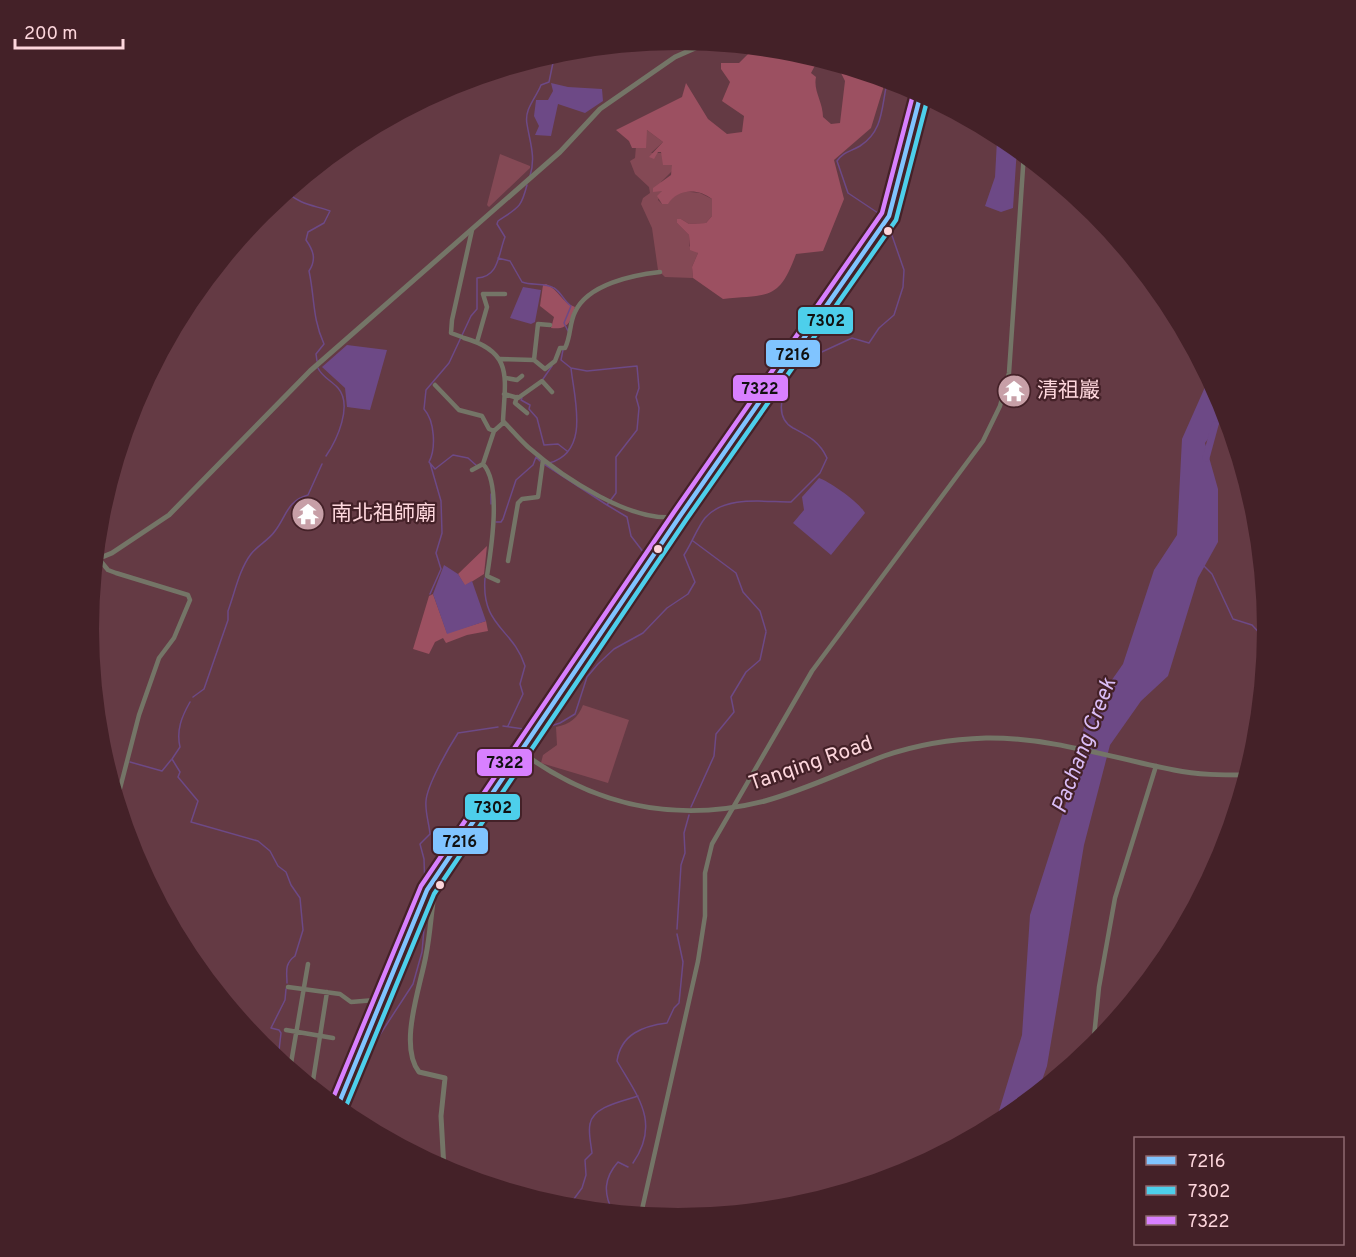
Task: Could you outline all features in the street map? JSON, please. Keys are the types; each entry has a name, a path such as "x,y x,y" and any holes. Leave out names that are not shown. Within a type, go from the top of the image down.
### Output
{"main road":[{"path":"341,1099 427,890 680,516 887,219 919,102"}],"street":[{"path":"104,556 169,515 310,371 560,152 600,109 675,57 690,50"},
{"path":"643,1206 698,961 705,916 708,857 721,826 812,671 983,441 994,422 1009,373 1023,164"},
{"path":"472,230 451,333 477,342 497,354 500,359 506,378 504,422 543,460 596,494 628,510 663,516 680,516"},
{"path":"500,359 534,360 545,369 555,361 560,348 565,348 574,313 591,294 624,279 660,272"},
{"path":"477,342 487,307 483,294 505,294"},
{"path":"534,360 538,324 550,325"},
{"path":"506,378 517,380 522,376"},
{"path":"527,413 515,403 517,397 542,381 552,392"},
{"path":"435,385 459,410 482,416 489,429 494,431"},
{"path":"504,394 517,397"},
{"path":"472,470 483,464 494,431 504,422"},
{"path":"508,561 518,503 522,499 538,497 543,460"},
{"path":"483,464 489,472 492,489 493,527 487,576 498,581"},
{"path":"103,565 116,573 188,595 190,600 174,638 159,658 139,715 121,785"},
{"name":"Tanqing Road","path":"520,751 563,780 626,804 656,810 688,812 766,801 886,755 939,742 987,738 1019,739 1211,775 1238,775"},
{"path":"1095,1030 1099,987 1115,898 1154,765"},
{"path":"427,890 434,895 427,954 412,1011 412,1053 419,1072 445,1078 441,1116 443,1157"},
{"path":"291,1060 308,964"},
{"path":"288,987 340,994 351,1002 375,1000 380,1003"},
{"path":"312,1077 327,992"},
{"path":"286,1030 333,1038"}],"shaded area":[{"path":"748,54 815,66 811,73 816,77 815,82 823,117 831,124 840,123 845,81 841,73 883,88 871,128 834,160 844,199 823,251 796,254 784,280 778,288 770,292 723,299 693,278 692,267 698,253 690,250 689,235 677,223 677,219 681,219 689,224 706,223 712,216 712,199 700,193 687,192 676,196 668,204 662,204 657,196 662,191 653,192 653,188 671,175 672,165 663,165 661,152 658,152 654,159 649,157 663,142 647,130 646,148 632,148 629,141 616,130 682,97 686,83 708,119 727,134 742,132 744,116 722,101 730,82 721,69 721,63 739,63"},
{"path":"647,130 663,142 651,153 661,153 672,164 673,170 661,182 659,190 662,191 658,200 662,204 681,191 700,193 712,199 712,216 706,223 689,224 681,219 677,223 689,235 689,246 698,253 692,267 693,278 665,277 658,270 652,228 641,204 643,198 650,193 649,187 635,174 630,161 635,158 636,146"},
{"path":"500,154 530,166 530,168 489,207 487,205"},
{"path":"546,284 567,303 575,307 570,321 562,328 551,328 554,317 540,306 543,285"},
{"path":"487,546 484,574 465,586 458,574"},
{"path":"433,594 447,633 486,621 488,631 467,635 446,643 443,638 435,642 429,654 413,649 429,596"},
{"path":"583,705 629,720 608,783 541,763 543,755 557,745 556,727 573,720"}],"water":[{"path":"551,83 568,87 602,89 603,101 585,113 558,104 551,136 535,135 539,126 534,116 536,100 548,100 553,91"},
{"path":"997,145 1016,159 1013,208 1001,212 985,206 995,177"},
{"path":"523,287 541,290 535,322 531,324 510,318"},
{"path":"347,345 387,350 370,410 347,407 345,388 322,367"},
{"path":"1204,388 1219,424 1205,443 1218,489 1218,542 1198,578 1168,676 1141,701 1110,745 1084,845 1047,1066 1043,1078 999,1111 1022,1035 1030,915 1073,781 1086,717 1123,664 1154,570 1177,535 1182,439"},
{"path":"819,478 844,493 865,513 831,555 793,523 804,510 802,497"},
{"path":"444,565 458,574 465,585 472,581 486,621 447,634 433,594"}],"waterway":[{"path":"530,176 532,156 527,113 541,85 549,82 553,64"},
{"path":"884,217 848,193 837,161 845,153 868,140 874,132 881,116 886,89"},
{"path":"477,466 468,458 453,455 435,469 429,462 433,450 433,435 428,414 424,409 426,390 449,363 471,316 477,309 477,278 490,274 497,264 505,237 497,224 498,221 518,206 527,185"},
{"path":"292,197 330,211 324,223 308,232 306,240 313,255 309,271 316,316 324,344 316,354 317,361"},
{"path":"538,730 560,723 575,714 587,677 598,664 614,649 643,633 667,608 688,594 695,582 684,555 705,518 713,511 734,503 745,501 791,502 820,473 827,458 817,443 785,421 782,413 784,393 802,357 811,357 852,338 869,343 879,328 894,315 903,287 904,270 888,224"},
{"path":"498,258 510,261 522,282 547,285 559,292 571,306 564,323 568,331"},
{"path":"563,350 561,360 571,368 587,371 637,366 639,388 636,397 639,408 637,430 616,457 616,493 607,505 627,517 631,536 644,553"},
{"path":"543,379 552,366"},
{"path":"318,368 338,388 344,404 339,432 326,456"},
{"path":"549,463 562,457 571,448 575,436 577,423 571,368"},
{"path":"522,398 521,400 530,405 529,409 537,418 544,445 558,444 567,451"},
{"name":"Pachang Creek","path":"1206,458 1215,425"},
{"path":"496,522 501,522 503,519 516,480 533,465 536,457 540,461"},
{"path":"430,463 441,501 442,533 436,553 441,569 430,594"},
{"path":"193,697 204,689 228,620 228,611 243,567 254,551 273,534 291,505 308,495 322,464"},
{"path":"544,464 607,505"},
{"path":"491,494 491,504"},
{"path":"693,541 736,573 743,592 760,611 766,631"},
{"path":"1204,566 1212,574 1233,619 1252,625 1257,630"},
{"path":"485,578 488,607 499,626 520,653 525,666 520,684 523,694 508,726"},
{"path":"691,807 714,756 716,734 734,712 731,697 746,672 760,660 766,632"},
{"path":"190,702 180,723 180,747 172,759 180,772 178,777 198,801 191,822 258,841 270,851 278,866 286,872 300,898 303,930 295,956 288,965 287,983"},
{"path":"503,726 531,730"},
{"path":"425,889 424,859 420,844 430,834 426,801 434,776 458,733 498,727"},
{"path":"130,762 162,771 171,760"},
{"path":"677,929 681,865 685,853 684,833 689,815"},
{"path":"356,1087 366,1066 366,1056 413,984 422,952 426,905"},
{"path":"633,1163 641,1148 646,1122 638,1098 617,1061 619,1052 628,1038 642,1029 667,1023 679,1003 683,962 677,934"},
{"path":"279,1048 281,1033 271,1028 285,1000 286,989"},
{"path":"349,1105 354,1093"},
{"path":"575,1198 582,1188 586,1175 585,1160 592,1153 589,1131 592,1118 610,1105 638,1096"},
{"path":"610,1204 606,1192 610,1174 618,1162 628,1167"}],"transit line":[{"name":"7322","path":"335,1094 421,886 674,512 882,213 912,99"},
{"name":"7216","path":"341,1099 427,890 680,516 889,216 919,102"},
{"name":"7302","path":"347,1103 434,894 686,520 896,220 926,105"}],"place":[{"name":"清祖巖","path":"1014,391"},
{"name":"南北祖師廟","path":"308,514"}]}
